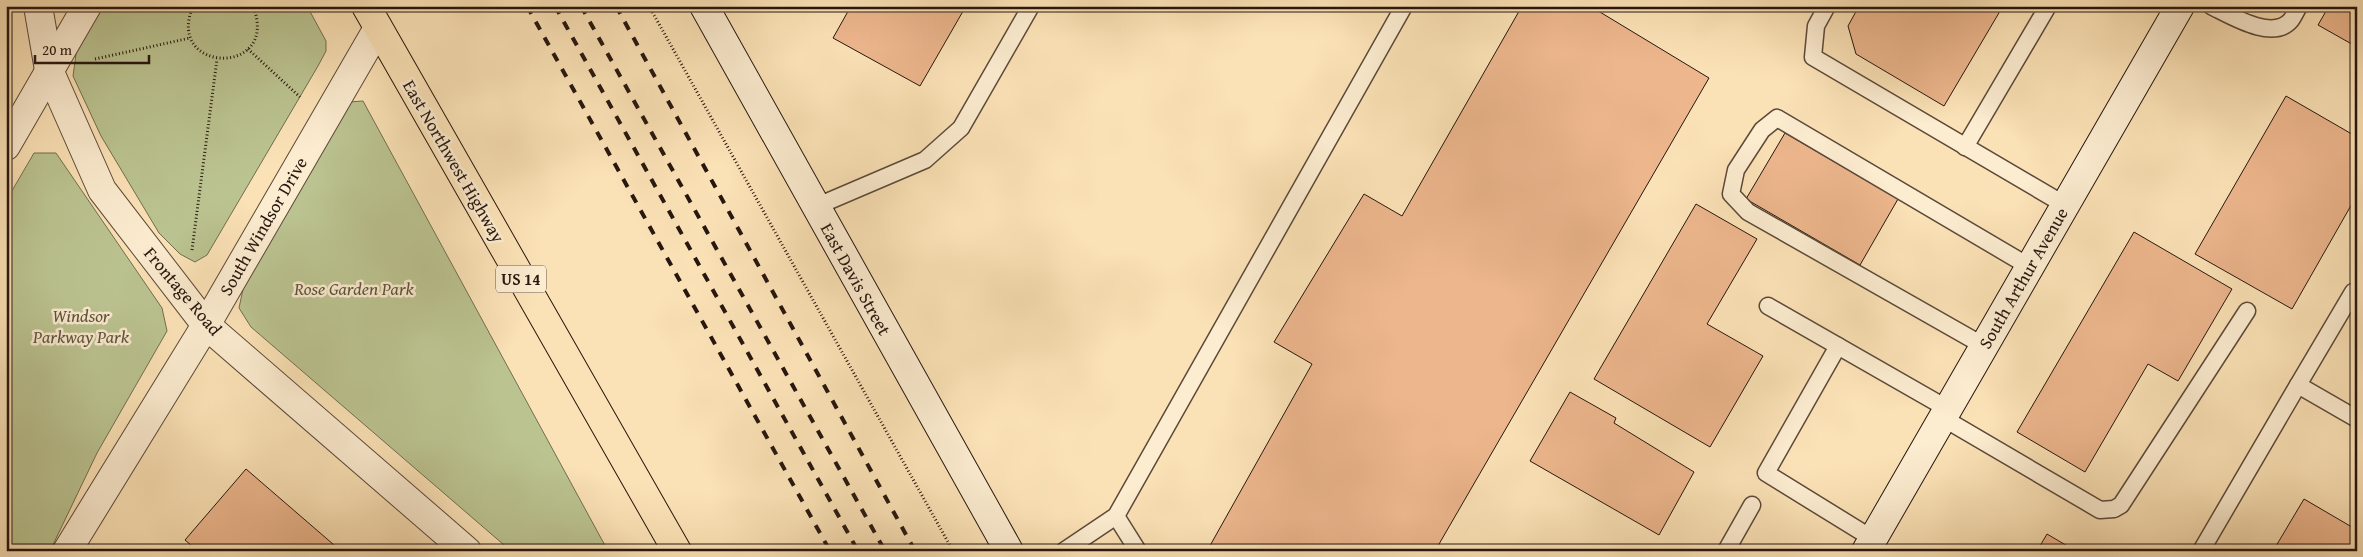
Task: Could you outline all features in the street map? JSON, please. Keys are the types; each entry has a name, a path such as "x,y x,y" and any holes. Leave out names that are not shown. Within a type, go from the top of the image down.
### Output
{"main road":[{"name":"East Northwest Highway","path":"372,17 677,551"}],"street":[{"name":"Frontage Road","path":"38,6 49,70 102,190 206,325 466,551"},
{"path":"6,146 88,6"},
{"name":"East Davis Street","path":"704,6 1008,551"},
{"name":"South Arthur Avenue","path":"1869,545 2180,6"},
{"name":"South Windsor Drive","path":"70,549 206,325 325,120 372,17"}],"lane":[{"path":"815,207 925,160 961,128 1031,6"},
{"path":"1064,551 1116,516 1404,6"},
{"path":"1827,6 1816,26 1813,57 2066,205"},
{"path":"1965,147 2048,6"},
{"path":"2211,6 2248,24 2275,29 2290,22 2299,6"},
{"path":"1984,346 1748,212 1731,194 1736,170 1762,130 1777,118 2030,267"},
{"path":"2201,551 2355,290"},
{"path":"1768,306 1838,346 2100,510 2114,509 2121,505 2247,312"},
{"path":"1838,346 1766,473 1869,545"},
{"path":"2298,385 2357,419"},
{"path":"1726,551 1752,505"},
{"path":"1116,516 1138,551"}],"path":[{"path":"193,6 189,16 190,38 196,48 206,55 228,60 248,49 255,39 258,28 254,6"},
{"path":"649,6 953,551"},
{"path":"49,70 190,38"},
{"path":"248,49 325,120"},
{"path":"185,298 217,59"}],"green space":[{"path":"102,6 307,6 326,41 326,51 318,66 207,255 195,262 180,254 159,233 101,136 73,76 77,47"},
{"name":"Rose Garden Park","path":"363,101 608,551 511,551 251,327 239,308 243,289 349,102"},
{"name":"Windsor Parkway Park","path":"34,153 56,153 162,308 167,331 97,453 50,551 6,551 6,201"}],"building":[{"path":"851,6 966,6 920,86 833,38"},
{"path":"1522,6 1590,6 1709,78 1435,551 1207,551 1312,364 1274,342 1364,194 1402,216"},
{"path":"1859,6 2003,6 1944,106 1856,54 1848,26"},
{"path":"2329,6 2357,6 2357,47 2318,25"},
{"path":"2286,96 2357,137 2357,195 2292,309 2195,254"},
{"path":"1785,133 1898,199 1860,265 1746,199"},
{"path":"1696,204 1757,239 1707,324 1763,356 1710,447 1594,379"},
{"path":"2134,232 2232,289 2178,381 2148,364 2085,472 2017,432"},
{"path":"1570,392 1616,418 1614,423 1694,472 1659,535 1530,461"},
{"path":"246,469 341,551 198,551 185,540"},
{"path":"2304,499 2357,530 2352,540 2357,543 2357,551 2273,551"},
{"path":"2047,534 2076,551 2037,551"}],"railway":[{"path":"527,6 830,551"},
{"path":"555,6 858,551"},
{"path":"581,6 885,551"},
{"path":"616,6 915,551"}]}
